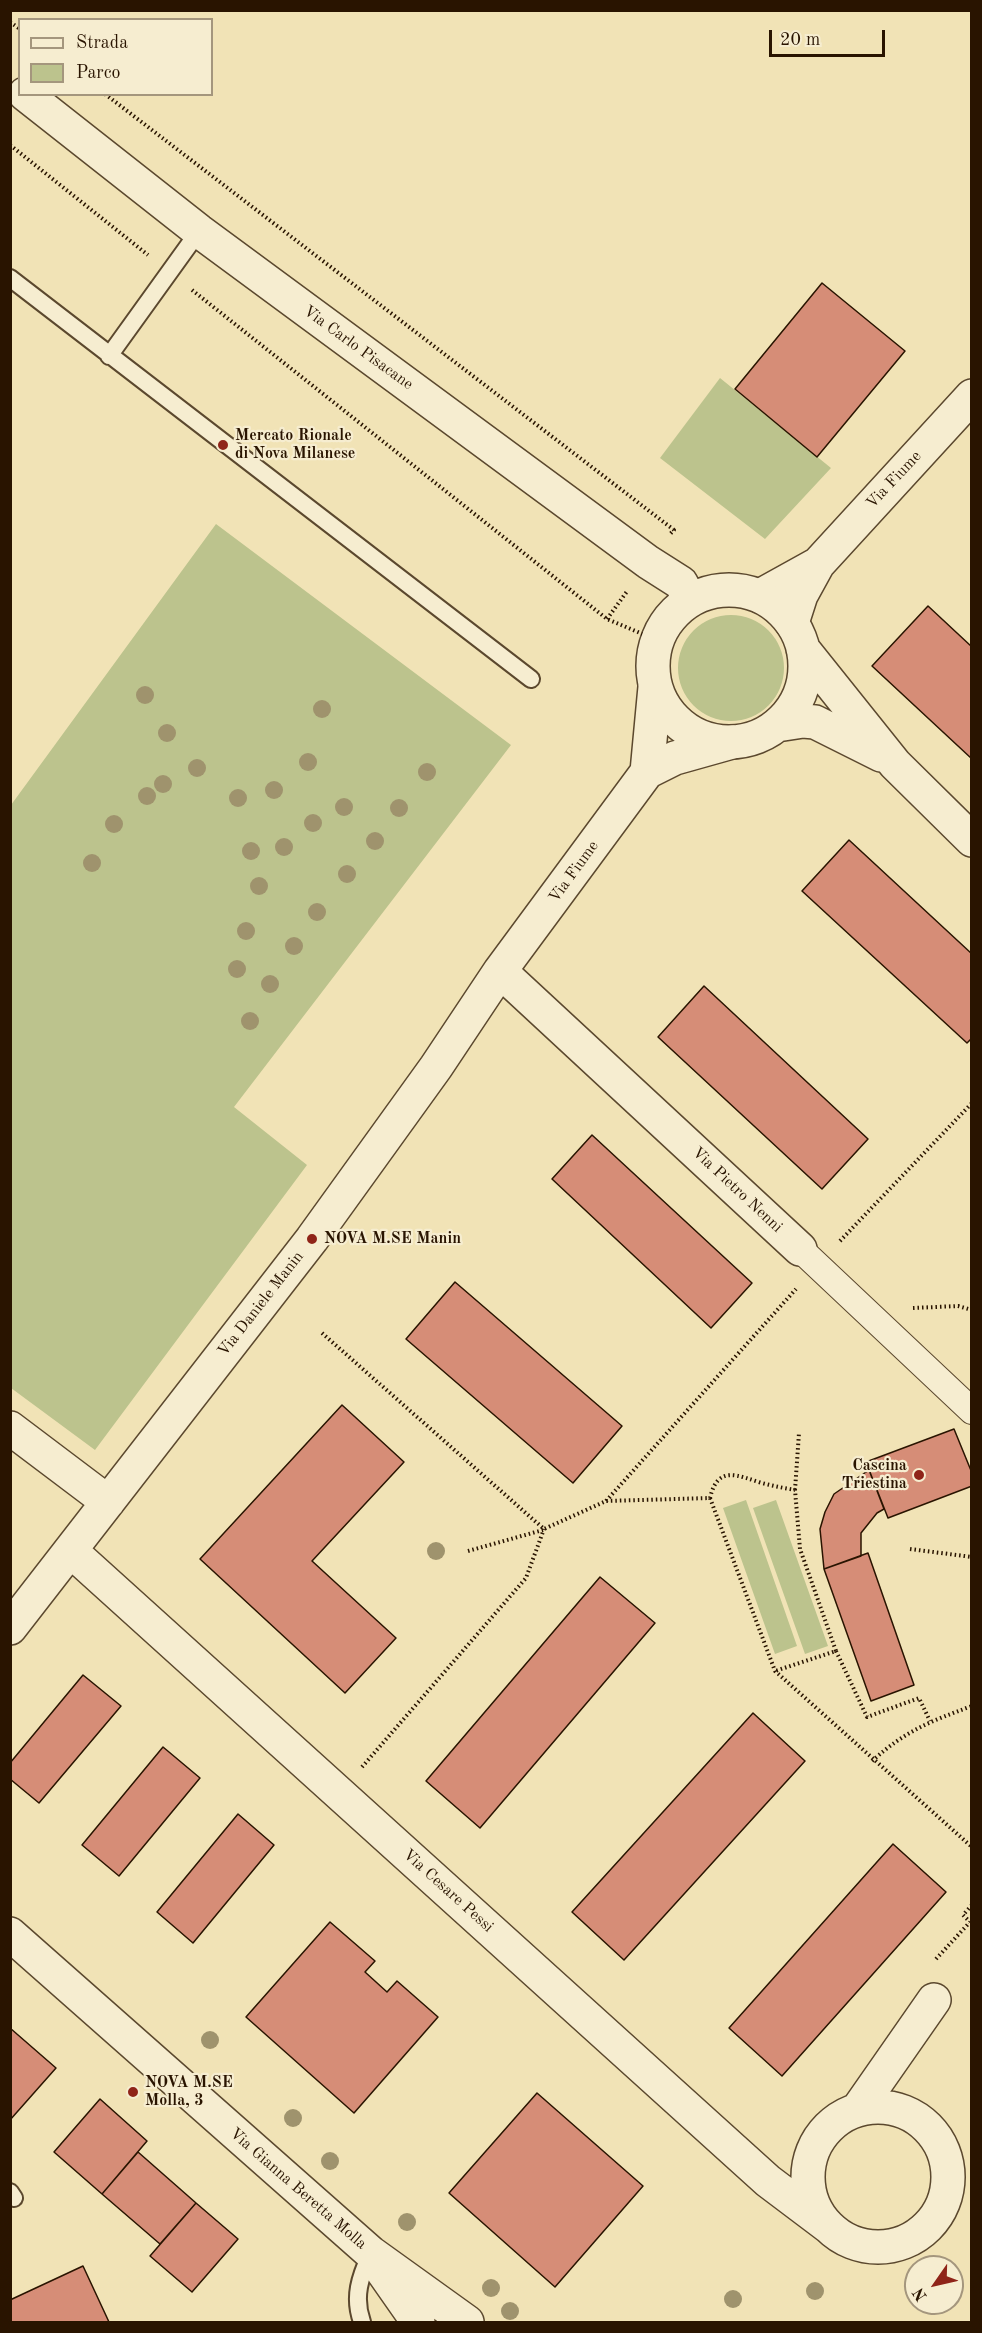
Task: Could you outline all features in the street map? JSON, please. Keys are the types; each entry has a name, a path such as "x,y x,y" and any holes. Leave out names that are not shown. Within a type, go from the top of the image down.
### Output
{"street":[{"name":"Via Carlo Pisacane","path":"28,96 199,231 648,562 681,583 690,600"},
{"name":"Via Fiume","path":"798,636 801,595 818,564 972,396"},
{"name":"Via Fiume","path":"760,597 818,564"},
{"path":"647,772 656,687 653,662 657,640 673,614 690,600 722,590 744,591 760,597 782,611 828,684 895,764 972,840"},
{"path":"656,687 664,707 682,727 706,739 732,742 757,738 777,726 792,710 800,696 806,668 798,636"},
{"path":"777,726 803,721 815,723 869,748 895,764"},
{"name":"Via Fiume","path":"500,971 647,772 675,758 732,742"},
{"name":"Via Pietro Nenni","path":"500,971 972,1411"},
{"name":"Via Daniele Manin","path":"10,1628 312,1239 436,1067 500,971"},
{"path":"10,1428 108,1502"},
{"name":"Via Cesare Pessi","path":"71,1551 768,2181 829,2228"},
{"name":"Via Gianna Beretta Molla","path":"10,1934 370,2253"},
{"path":"858,2109 934,2000"},
{"path":"882,2107 898,2111 926,2127 941,2146 947,2170 946,2194 936,2217 919,2234 897,2245 873,2247 857,2243 829,2228 814,2208 808,2184 809,2160 819,2138 836,2120 858,2109 882,2107"},
{"path":"370,2253 418,2322"},
{"path":"370,2253 467,2322"}],"lane":[{"path":"109,356 199,231"},
{"path":"10,278 531,679"},
{"path":"362,2322 357,2308 359,2278 370,2253"}],"path":[{"path":"10,146 607,619 657,640"},
{"path":"606,1501 809,1257 972,1103"},
{"path":"875,1320 888,1309 958,1306 972,1310"},
{"path":"322,1333 544,1530"},
{"path":"799,1433 795,1490 800,1549 836,1651 867,1717 919,1698 930,1721"},
{"path":"795,1490 761,1483 742,1475 725,1475 713,1485 710,1498 775,1671 872,1761 972,1847"},
{"path":"468,1551 544,1530 606,1501 710,1498"},
{"path":"340,1793 526,1578 544,1530"},
{"path":"910,1549 972,1557"},
{"path":"775,1671 836,1651"},
{"path":"872,1761 896,1739 930,1721 972,1706"},
{"path":"936,1959 970,1922 963,1915 972,1905"}],"green space":[{"path":"720,378 831,468 765,539 660,458"},
{"path":"216,524 511,745 234,1107 307,1165 95,1450 11,1388 11,805"},
{"path":"731,615 751,619 769,630 780,648 784,668 780,688 769,706 751,717 731,721 711,717 693,706 682,688 678,668 682,648 693,630 711,619"},
{"path":"746,1500 797,1646 775,1654 723,1508"},
{"path":"776,1500 828,1646 805,1654 753,1508"}],"building":[{"path":"822,283 905,351 817,457 735,389"},
{"path":"928,606 972,647 972,759 872,666"},
{"path":"849,840 972,954 972,1038 967,1043 802,891"},
{"path":"704,986 868,1139 822,1189 658,1037"},
{"path":"592,1135 752,1283 711,1328 552,1179"},
{"path":"455,1282 622,1426 573,1483 406,1339"},
{"path":"342,1405 404,1462 312,1561 396,1638 345,1693 200,1559"},
{"path":"954,1429 972,1473 972,1486 888,1518 866,1462"},
{"path":"869,1470 884,1509 877,1513 861,1533 861,1556 824,1569 820,1529 825,1512 834,1494"},
{"path":"868,1553 914,1685 871,1701 824,1569"},
{"path":"600,1577 655,1623 480,1828 426,1781"},
{"path":"83,1675 121,1706 39,1803 10,1779 10,1763"},
{"path":"753,1713 805,1761 624,1960 572,1912"},
{"path":"163,1747 200,1778 119,1876 82,1845"},
{"path":"238,1814 274,1845 193,1943 157,1912"},
{"path":"893,1844 946,1892 782,2076 729,2028"},
{"path":"330,1922 375,1961 365,1972 387,1992 397,1981 438,2017 354,2113 246,2017"},
{"path":"10,2028 56,2068 10,2120"},
{"path":"537,2093 643,2186 555,2287 449,2193"},
{"path":"100,2099 147,2141 102,2194 54,2152"},
{"path":"138,2152 196,2203 160,2244 102,2194"},
{"path":"196,2203 238,2239 192,2292 150,2256"},
{"path":"83,2266 109,2322 10,2322 10,2300"}],"place":[{"name":"Mercato Rionale di Nova Milanese","path":"223,445"},
{"name":"NOVA M.SE Manin","path":"312,1239"},
{"name":"Cascina Triestina","path":"919,1475"},
{"name":"NOVA M.SE Molla, 3","path":"133,2092"}]}
